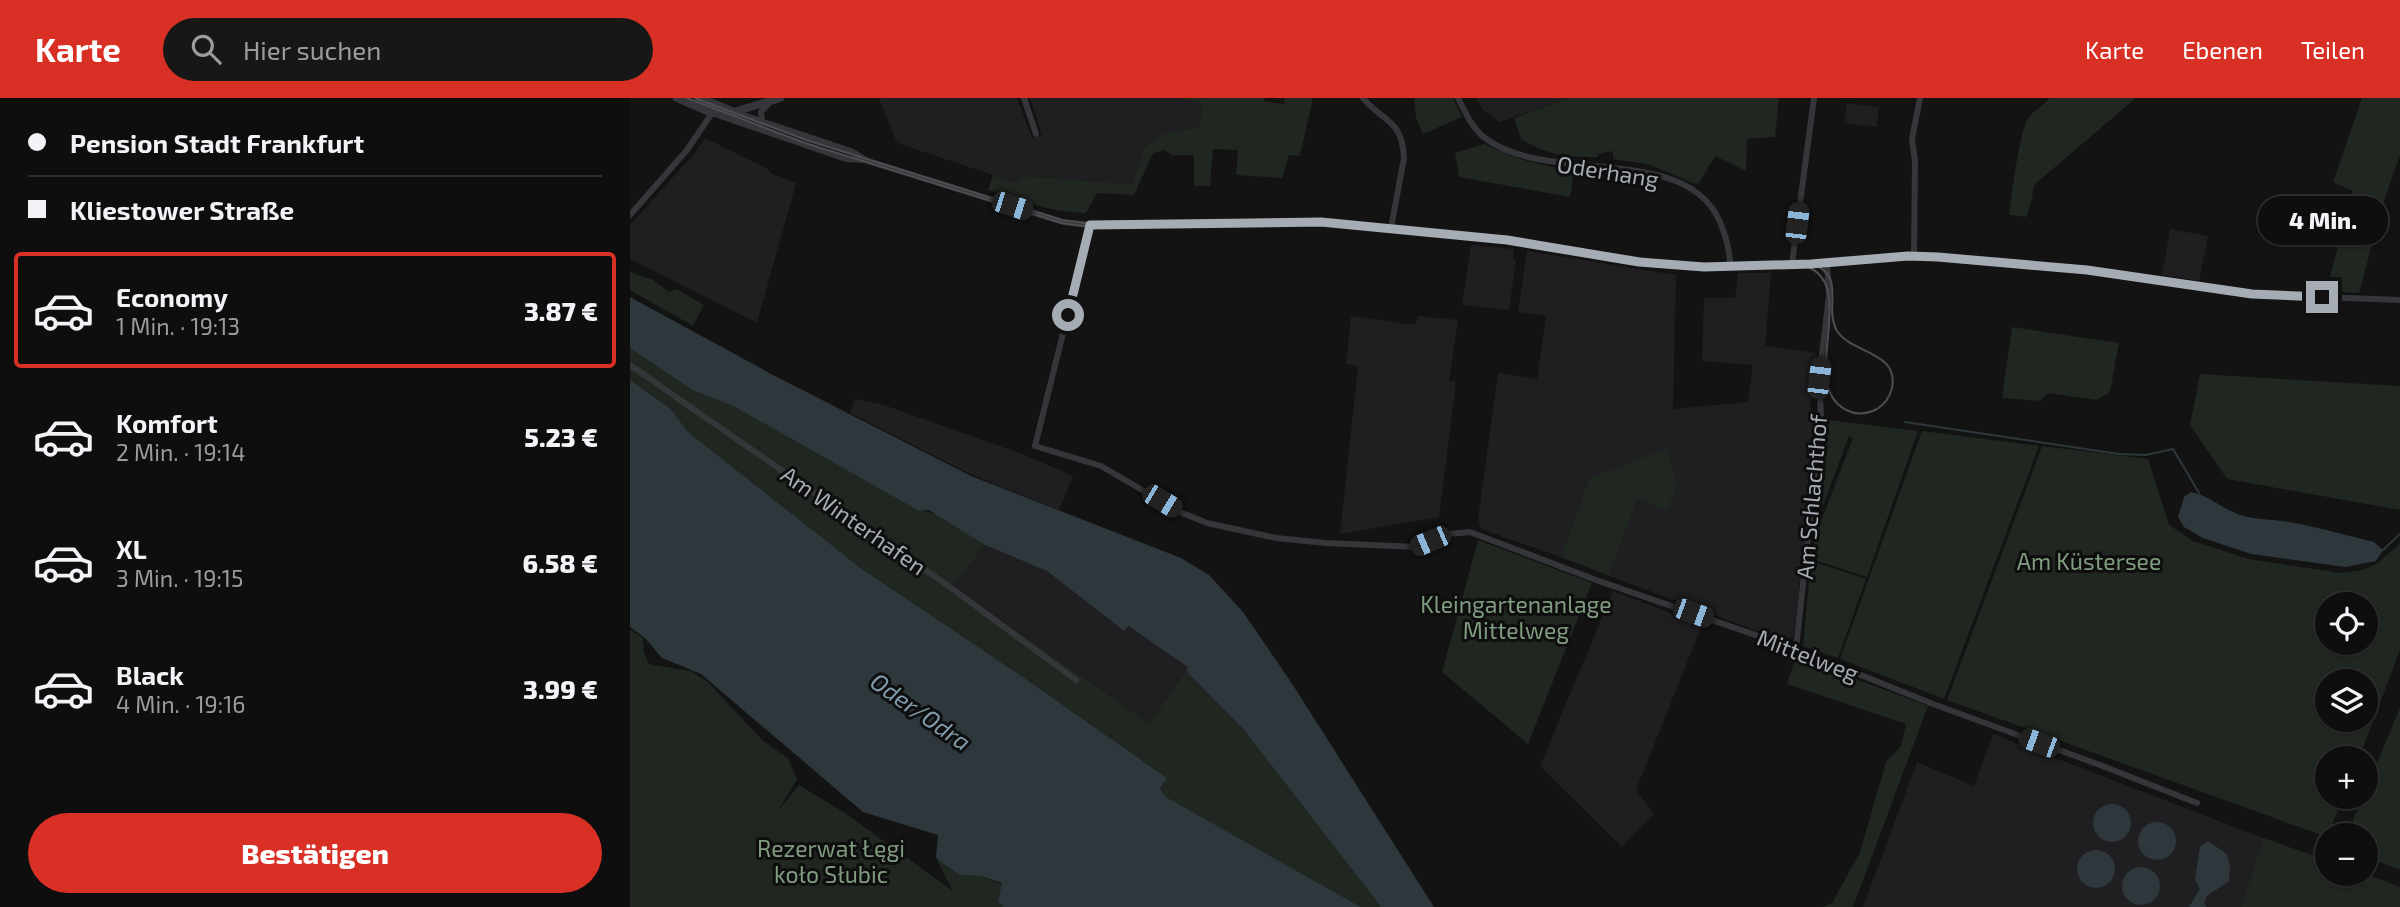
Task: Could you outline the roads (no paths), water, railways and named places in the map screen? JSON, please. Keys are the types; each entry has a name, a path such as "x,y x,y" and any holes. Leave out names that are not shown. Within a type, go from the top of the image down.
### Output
{"street":[{"path":"677,98 712,113 762,122 850,151 867,161"},
{"path":"700,98 734,117 846,159 867,161 1063,222 1090,225 1304,221 1507,240 1679,266 1730,267 1914,256 2087,270 2252,294 2400,300"},
{"path":"1024,98 1036,134"},
{"path":"1363,98 1395,125 1404,147 1391,228"},
{"name":"Oderhang","path":"1458,98 1476,129 1486,139 1505,148 1549,162 1630,170 1661,177 1699,194 1713,206 1722,224 1730,251 1730,267"},
{"path":"1792,264 1814,98"},
{"path":"1914,256 1915,161 1912,139 1920,98"},
{"path":"734,117 776,99"},
{"path":"762,122 761,112 776,99"},
{"path":"630,215 687,150 712,113"},
{"name":"Mittelweg","path":"1090,225 1034,446 1101,467 1180,512 1207,523 1276,538 1416,547 1448,534 1470,532 1596,580 1796,649 1933,704 2197,803"},
{"name":"Am Schlachthof","path":"1796,649 1821,416 1819,378 1829,296 1827,262"},
{"name":"Am Winterhafen","path":"630,365 954,590 1076,680"}],"water":[{"path":"630,297 773,375 971,476 1181,558 1209,575 1243,612 1291,682 1434,907 1381,907 1244,730 1186,671 1188,667 1128,626 1124,631 1047,571 985,545 929,510 919,511 733,406 692,390 630,348"},
{"name":"Oder/Odra","path":"630,380 671,409 688,432 862,569 1167,778 1160,789 1166,797 1361,907 1003,907 998,901 1002,883 982,876 959,875 936,858 938,835 863,812 701,674 662,658 645,638 630,627"},
{"path":"2191,492 2240,515 2332,531 2374,542 2383,550 2376,561 2345,567 2251,554 2203,538 2184,527 2178,517 2184,497"},
{"path":"2112,804 2125,810 2131,823 2125,836 2112,842 2099,836 2093,823 2099,810"},
{"path":"2157,822 2170,828 2176,841 2170,854 2157,860 2144,854 2138,841 2144,828"},
{"path":"2208,841 2227,854 2229,881 2207,896 2204,904 2207,907 2189,907 2200,889 2195,879 2200,846"},
{"path":"2096,850 2109,856 2115,869 2109,882 2096,888 2083,882 2077,869 2083,856"},
{"path":"2141,867 2154,873 2160,886 2154,899 2141,905 2128,899 2122,886 2128,873"}],"waterway":[{"path":"1905,422 2119,454 2146,455 2173,449 2199,493"},
{"path":"2383,550 2400,534"}],"tram line":[{"path":"687,98 805,143 1062,223 1090,227 1301,222 1501,241 1673,267 1808,267 1823,279 1829,296 1827,384 1835,401 1851,412 1868,412 1882,405 1892,388 1892,376 1882,360 1844,339 1837,331 1833,322 1832,283 1821,268 1810,263 1674,265 1502,238 1301,220 1090,224 1062,220 806,140 695,98"}],"park label":[{"name":"Am Küstersee","path":"2089,561"},
{"name":"Kleingartenanlage Mittelweg","path":"1516,617"},
{"name":"Rezerwat Łęgi koło Słubic","path":"831,861"}]}
